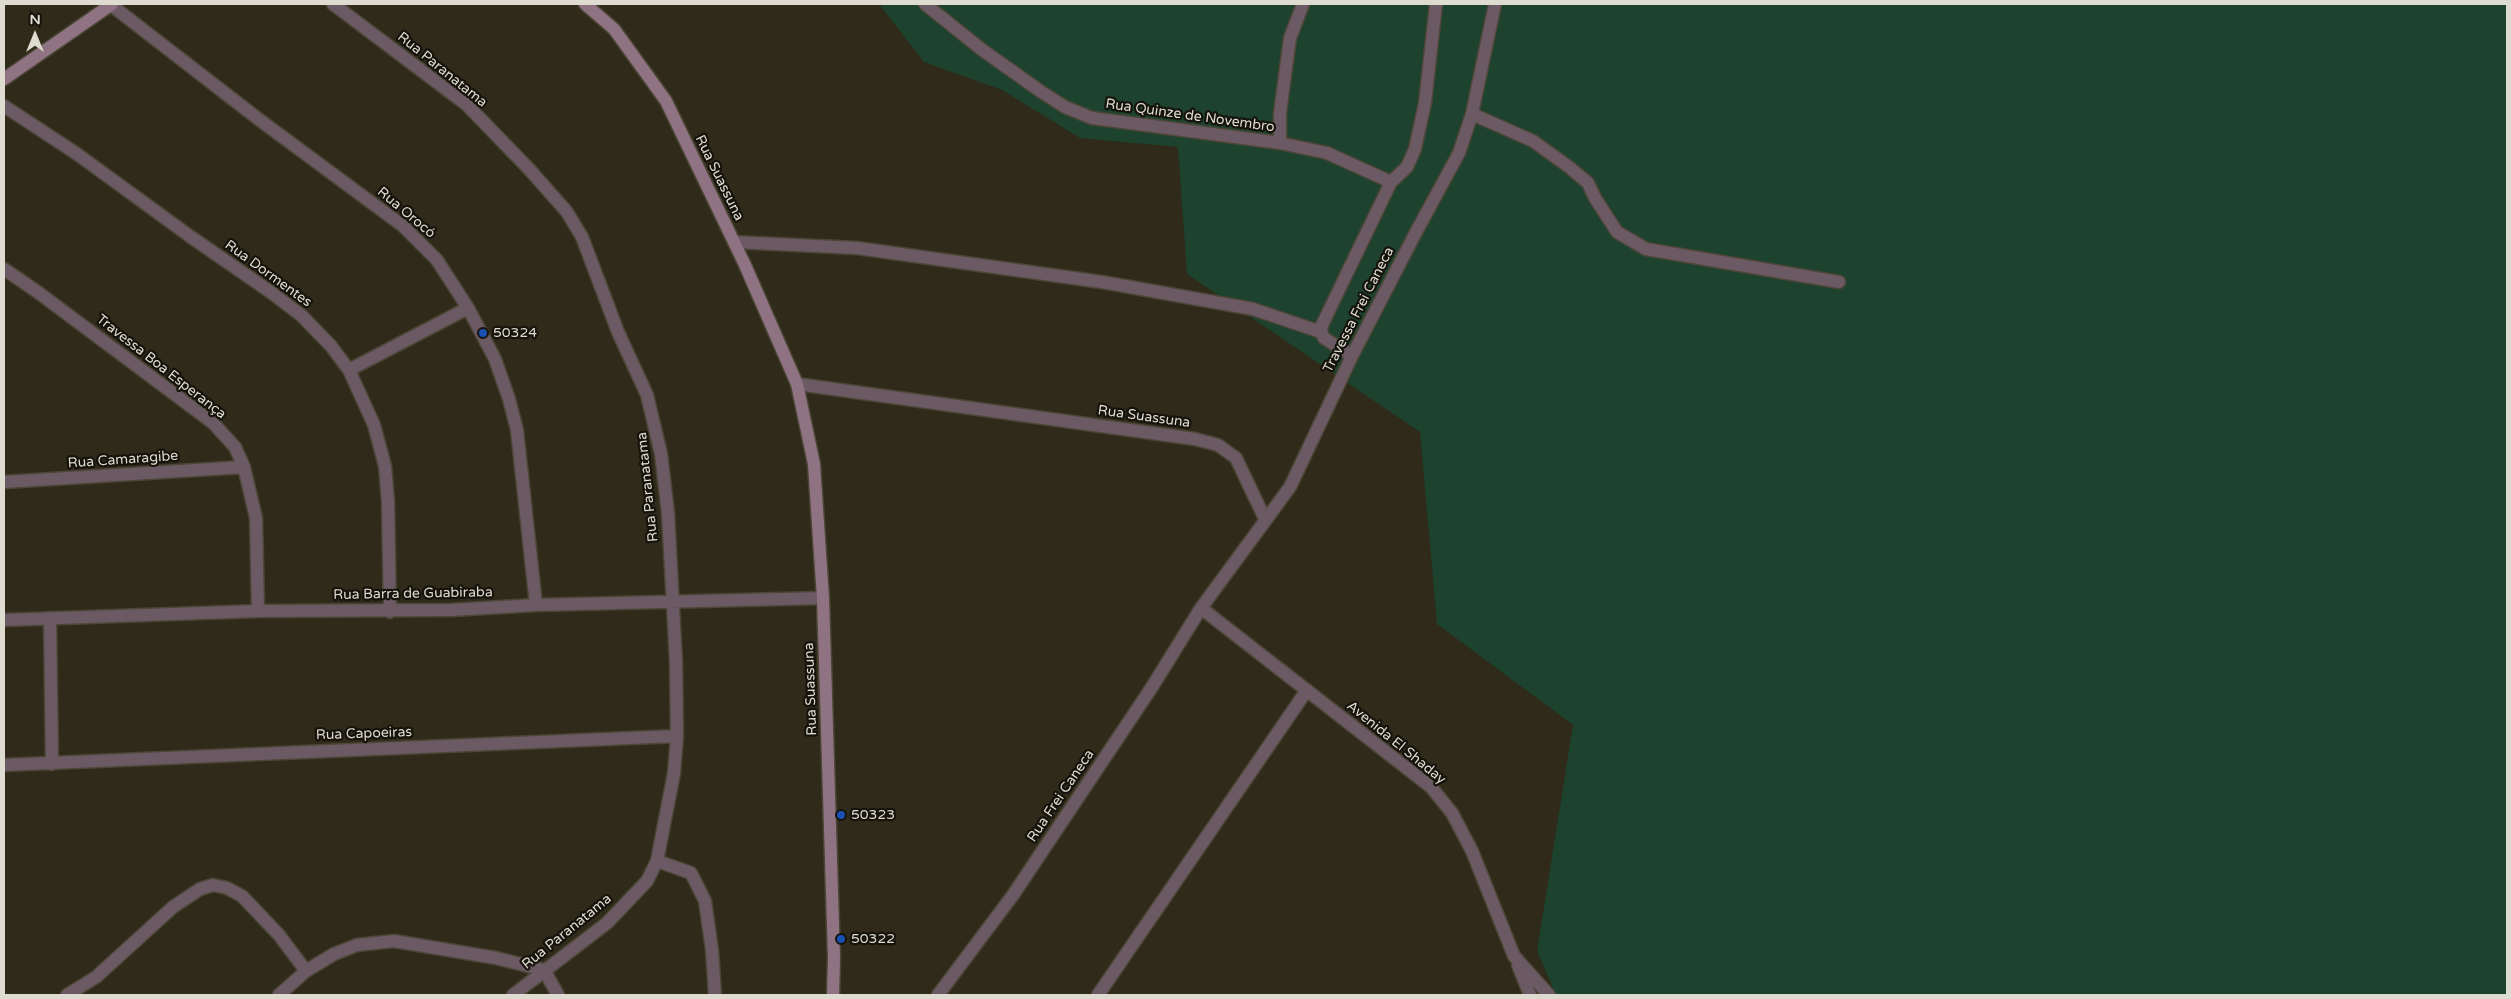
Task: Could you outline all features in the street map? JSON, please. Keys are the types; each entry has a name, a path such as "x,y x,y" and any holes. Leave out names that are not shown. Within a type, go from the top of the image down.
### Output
{"street":[{"path":"4,79 112,4"},
{"name":"Rua Orocó","path":"112,4 261,121 403,226 437,260 468,308 495,359 517,430 536,606"},
{"name":"Rua Paranatama","path":"333,4 467,105 529,169 567,212 582,237 618,332 648,395 662,454 668,513 676,662 677,736 674,773 657,861 648,880 607,923 513,995"},
{"name":"Rua Suassuna","path":"585,4 614,29 666,101 734,242 797,384 814,464 823,598 834,958 833,995"},
{"name":"Rua Quinze de Novembro","path":"925,4 980,49 1040,91 1065,107 1092,118 1280,143 1327,154 1391,182"},
{"path":"1280,143 1280,113 1290,38 1303,4"},
{"path":"1321,332 1391,182 1407,167 1419,135 1436,4"},
{"name":"Travessa Frei Caneca","path":"1201,608 1290,487 1352,356 1414,234 1459,154 1472,114 1495,4"},
{"name":"Rua Dormentes","path":"4,106 77,154 191,237 272,292 302,316 331,346 349,370 374,425 385,466 388,500 390,612"},
{"path":"1472,114 1533,141 1569,167 1588,183 1595,198 1617,232 1646,249 1839,282"},
{"path":"734,242 857,248 1102,282 1254,309 1321,332 1327,341 1352,356"},
{"name":"Travessa Boa Esperança","path":"4,268 39,292 213,423 235,447 244,467 256,518 258,611"},
{"path":"349,370 468,308"},
{"name":"Rua Suassuna","path":"797,384 1194,439 1218,445 1236,458 1265,519"},
{"name":"Rua Camaragibe","path":"4,482 244,467"},
{"name":"Rua Barra de Guabiraba","path":"4,620 258,611 390,612 823,598"},
{"name":"Avenida El Shaday","path":"1201,608 1431,787 1452,813 1472,851 1514,956 1549,995"},
{"name":"Rua Frei Caneca","path":"938,995 1013,895 1152,688 1201,608"},
{"path":"50,618 52,764"},
{"path":"1098,995 1307,690"},
{"name":"Rua Capoeiras","path":"4,765 677,736"},
{"path":"657,861 691,873 705,901 712,950 715,995"},
{"path":"68,995 96,977 173,907 200,889 213,885 226,888 242,896 279,935 306,971"},
{"path":"279,995 306,971 334,954 357,945 394,941 496,958 544,970 558,995"},
{"path":"1514,956 1530,995"}],"green space":[{"path":"879,4 2507,4 2507,995 1556,995 1537,951 1573,725 1437,624 1420,432 1187,274 1178,147 1080,138 1002,90 924,62"}],"place":[{"name":"50324","path":"483,333"},
{"name":"50323","path":"841,815"},
{"name":"50322","path":"841,939"}]}
